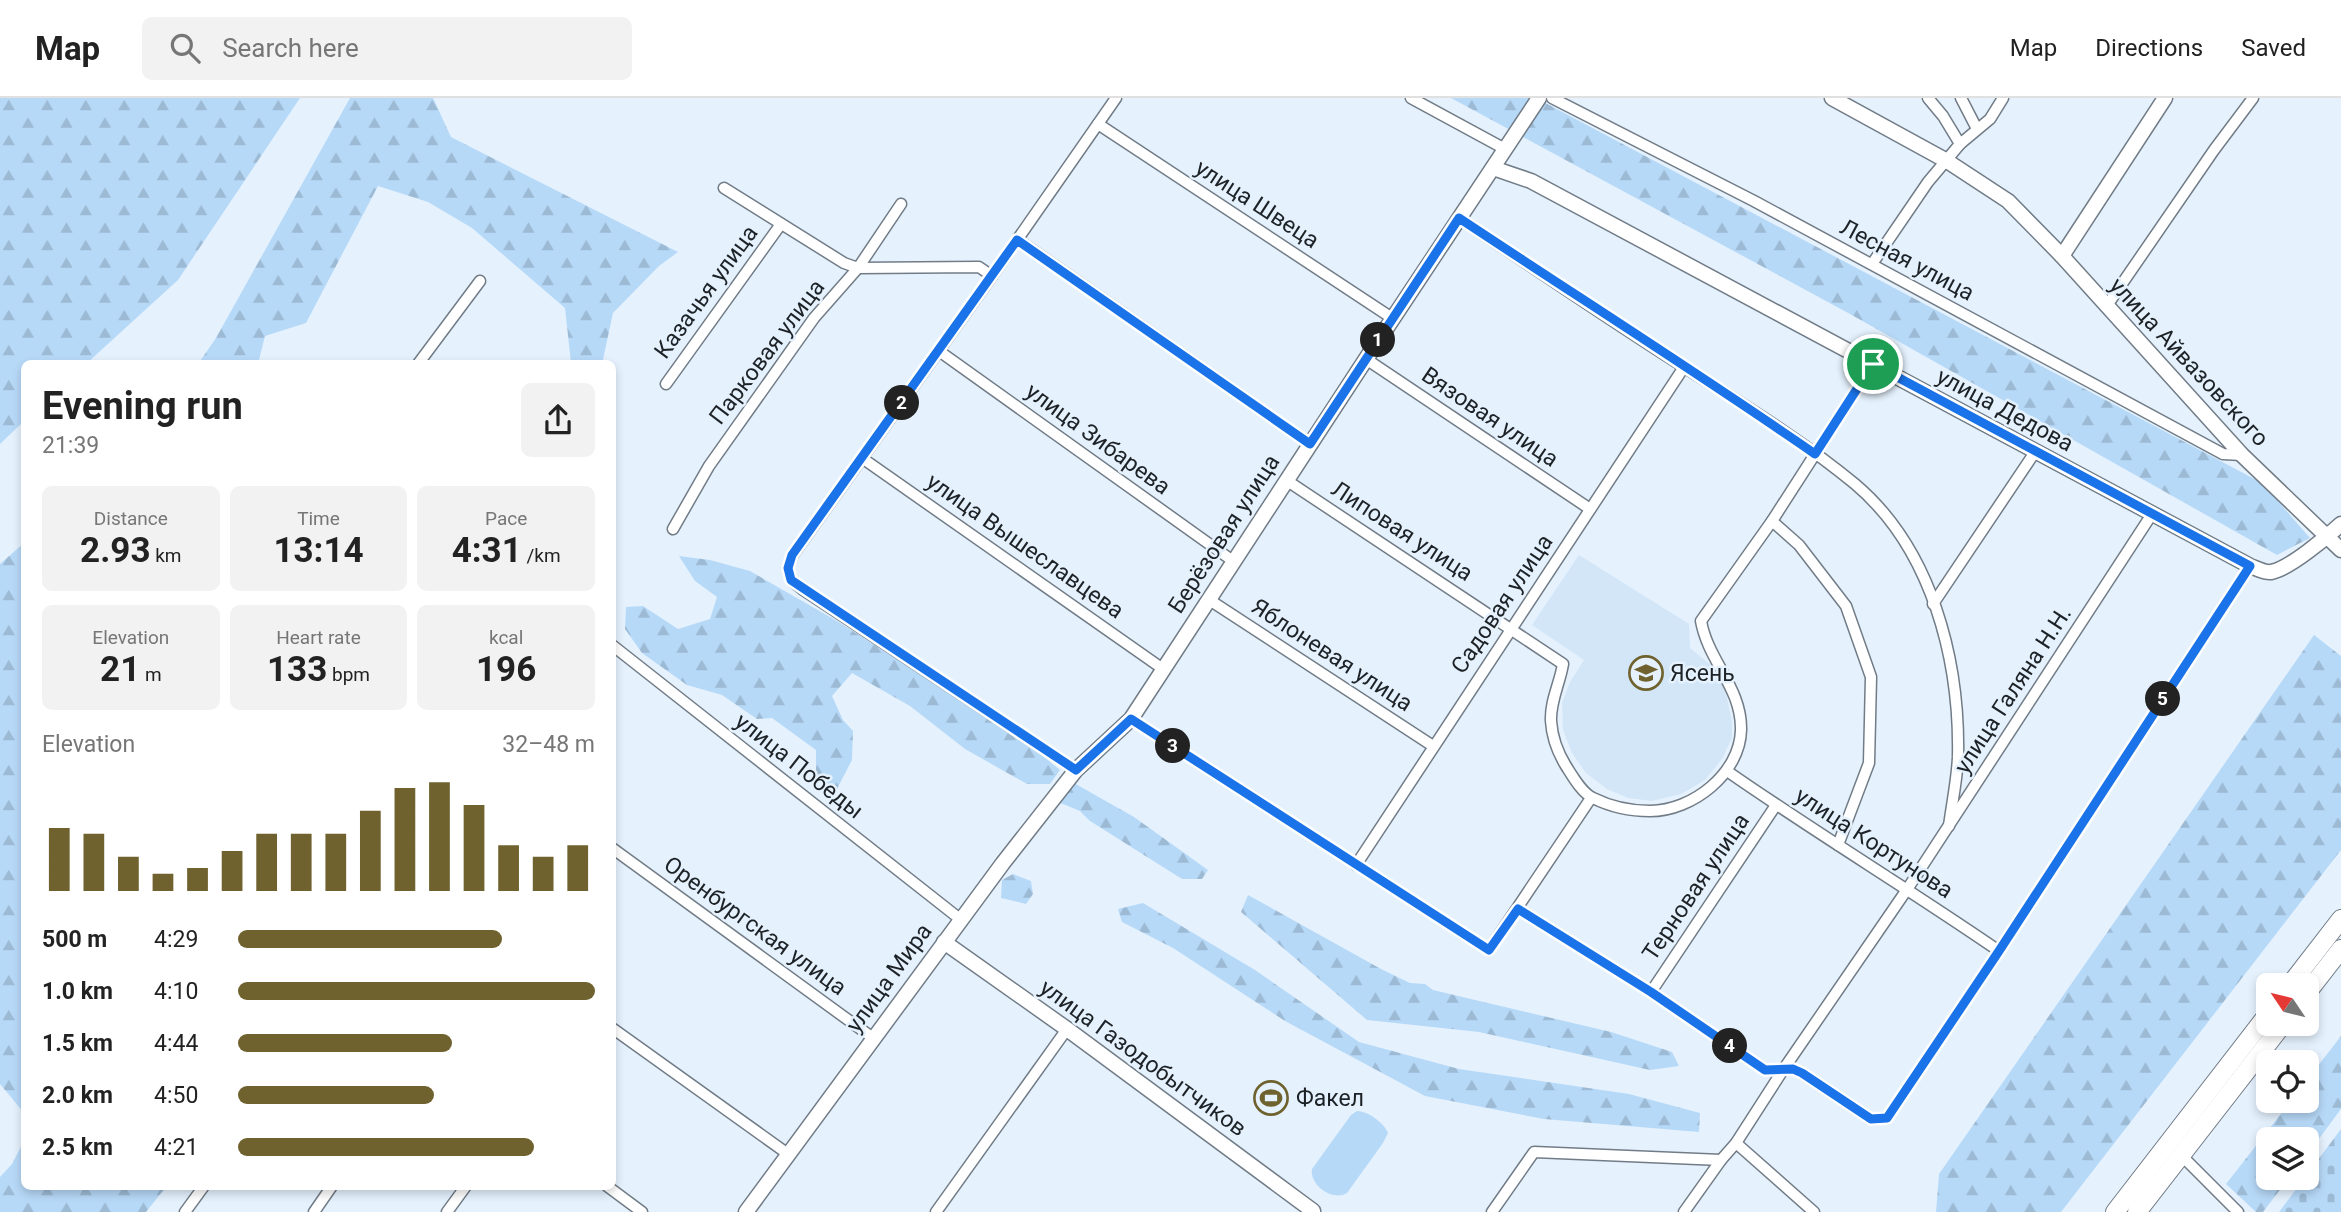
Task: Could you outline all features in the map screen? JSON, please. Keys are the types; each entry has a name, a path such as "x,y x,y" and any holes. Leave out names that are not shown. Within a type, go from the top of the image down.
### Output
{"highway":[{"path":"2299,973 2341,919"},
{"path":"2319,977 2341,949"},
{"path":"2115,1212 2256,1030"},
{"path":"2137,1212 2274,1036"}],"street":[{"path":"1074,772 791,580 788,568 792,555 1116,98"},
{"path":"1411,98 1506,149"},
{"name":"Берёзовая улица","path":"1074,772 1131,719 1539,98"},
{"name":"Лесная улица","path":"1552,98 1872,264 2223,454 2242,455"},
{"name":"улица Айвазовского","path":"1832,98 1947,161 2008,201 2062,256 2242,455 2341,550"},
{"path":"1928,98 1960,144"},
{"path":"1961,98 1977,129"},
{"path":"1872,264 1928,182 1960,144 1990,119 2003,98"},
{"path":"2062,256 2165,98"},
{"path":"2106,307 2253,98"},
{"name":"улица Швеца","path":"1098,124 1392,318"},
{"name":"улица Дедова","path":"1493,168 1531,181 2250,566 2269,572 2283,568 2341,524"},
{"path":"724,188 844,263 858,268 979,267 992,276"},
{"name":"Парковая улица","path":"673,530 709,466 814,318 858,268 901,204"},
{"path":"1459,218 1736,399 1815,454 1856,485 1892,523 1917,563 1948,645 1956,702 1958,759 1950,826"},
{"name":"Казачья улица","path":"666,384 781,224"},
{"path":"1017,240 1310,444"},
{"path":"421,360 480,281"},
{"name":"улица Зибарева","path":"939,351 1233,561"},
{"name":"Вязовая улица","path":"1366,359 1590,509"},
{"path":"1131,719 1489,950 1591,798 1623,809 1653,812 1680,805 1705,791 1727,771 1739,750 1740,709 1733,689 1704,639 1701,621 1772,522 1873,364"},
{"name":"Садовая улица","path":"1356,865 1684,367"},
{"path":"1933,604 2035,453"},
{"name":"улица Вышеславцева","path":"862,458 1163,669"},
{"name":"Липовая улица","path":"1286,480 1563,664 1553,698 1551,721 1554,743 1573,778 1591,798"},
{"name":"улица Галяна Н.Н.","path":"1684,1212 1736,1143 1950,826 2152,514"},
{"path":"1772,522 1799,545 1846,606 1871,677 1869,763 1838,845"},
{"path":"1518,909 1651,992 1765,1070 1793,1069 1871,1119 1887,1118 2250,566"},
{"name":"Яблоневая улица","path":"1208,599 1433,746"},
{"name":"улица Победы","path":"616,648 960,919"},
{"name":"улица Кортунова","path":"1727,771 1908,888 1999,951"},
{"name":"улица Мира","path":"746,1212 960,919 1074,772"},
{"name":"Терновая улица","path":"1651,992 1776,804"},
{"name":"Оренбургская улица","path":"616,851 873,1038"},
{"name":"улица Газодобытчиков","path":"944,942 1067,1029 1313,1212"},
{"path":"936,1212 1067,1029"},
{"path":"616,1031 789,1154"},
{"path":"1736,1143 1814,1212"},
{"path":"1492,1212 1534,1152 1721,1160"},
{"path":"2181,1155 2238,1212"},
{"path":"185,1212 201,1190"},
{"path":"314,1212 329,1190"},
{"path":"447,1212 463,1190"},
{"path":"612,1190 642,1212"}],"shaded area":[{"name":"Ясень","path":"1579,555 1689,624 1690,648 1712,666 1721,679 1732,722 1732,738 1722,759 1705,780 1681,794 1652,801 1628,798 1607,789 1586,773 1572,753 1563,730 1562,703 1570,682 1584,660 1532,625"}],"green space":[{"path":"0,98 300,98 178,280 90,360 21,360 21,424 0,444"},
{"path":"350,98 433,98 451,137 678,252 659,266 613,313 603,360 571,360 565,308 472,228 428,202 378,186 306,323 265,336 259,360 201,360 216,338"},
{"path":"1451,98 1536,98 2262,483 2310,538 2277,555 1850,314"},
{"path":"21,546 21,1109 0,1084 0,564"},
{"path":"679,556 710,560 750,571 837,621 1025,741 1060,770 1050,784 1027,784 965,749 910,706 852,673 832,696 843,720 853,731 852,760 836,791 816,775 816,750 772,718 757,719 722,695 687,685 642,653 625,629 626,607 643,606 678,629 710,619 717,597 695,581"},
{"path":"2314,635 2341,656 2341,850 2061,1212 1936,1212 1939,1174"},
{"path":"1074,783 1134,817 1208,870 1202,879 1182,879 1090,821 1080,811 1058,802"},
{"path":"1013,874 1031,881 1033,894 1026,904 1001,898 1002,880"},
{"path":"1248,895 1410,983 1425,984 1433,990 1611,1032 1672,1052 1679,1066 1650,1070 1479,1032 1367,1020 1241,912"},
{"path":"1143,903 1255,970 1359,1042 1459,1069 1629,1094 1700,1113 1699,1132 1544,1119 1425,1096 1285,1021 1173,948 1122,922 1118,909"},
{"path":"2341,1036 2341,1109 2319,1139 2319,1127 2271,1127 2282,1113 2319,1113 2319,1064"},
{"path":"1357,1111 1375,1118 1388,1133 1347,1193 1329,1194 1314,1181 1312,1169 1351,1115"},
{"path":"2341,1129 2341,1212 2279,1212 2295,1190 2319,1190 2319,1158"},
{"path":"2256,1146 2256,1190 2280,1190 2263,1212 2256,1212 2226,1184"},
{"path":"21,1147 21,1190 164,1190 146,1212 0,1212 0,1177 12,1164"}],"place":[{"name":"Ясень","path":"1646,673"},
{"name":"Факел","path":"1271,1098"}],"route":[{"path":"1459,218 1736,399 1815,454 1873,364 2250,566 1887,1118 1871,1119 1793,1069 1765,1070 1651,992 1518,909 1489,950 1131,719 1076,770 802,589 791,580 788,568 792,555 1017,240 1310,444 1459,218"}]}
